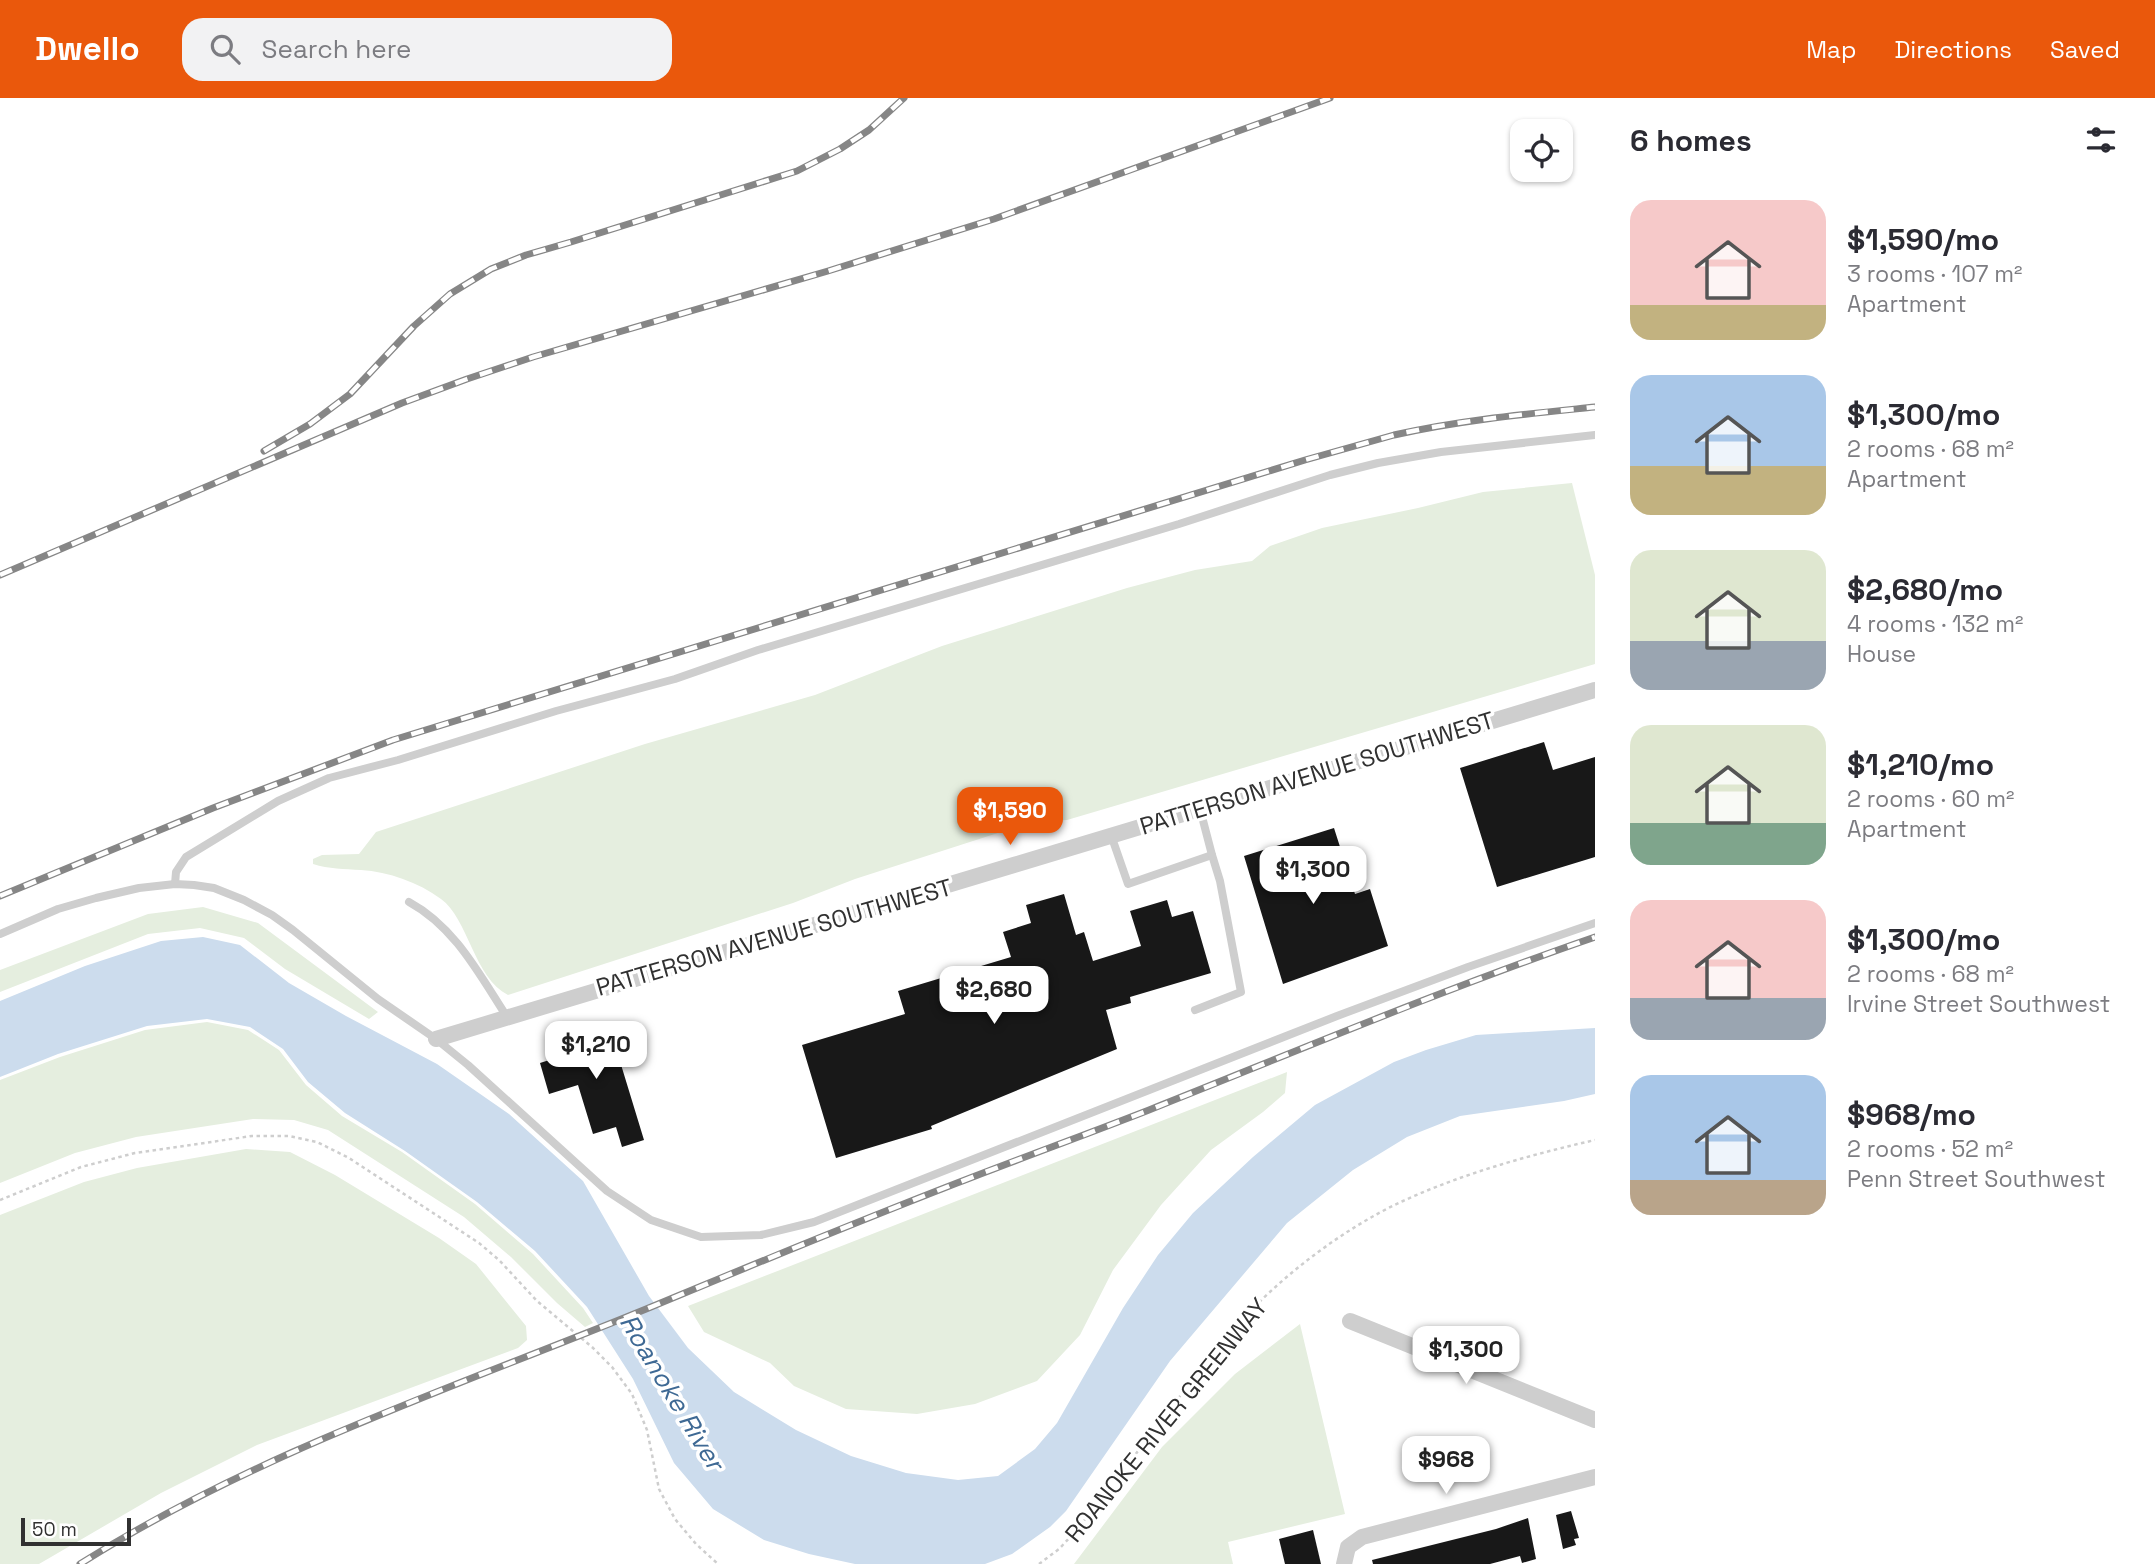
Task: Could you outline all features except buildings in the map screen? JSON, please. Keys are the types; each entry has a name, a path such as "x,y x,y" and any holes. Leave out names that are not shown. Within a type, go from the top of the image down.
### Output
{"street":[{"name":"PATTERSON AVENUE SOUTHWEST","path":"436,1039 1595,690"},
{"path":"1350,1321 1595,1420"},
{"path":"1344,1564 1349,1547 1362,1537 1595,1477"}],"lane":[{"path":"175,884 176,872 186,857 278,801 329,778 675,679 758,650 1179,524 1330,475 1378,463 1441,453 1595,435"},
{"path":"1195,1010 1241,992 1220,881 1200,809"},
{"path":"1111,835 1128,884 1212,855"},
{"path":"0,934 58,909 139,888 194,884 215,888 244,900 272,915 378,999 436,1039 607,1191 651,1220 701,1237 761,1235 814,1222 1337,1016 1595,923"},
{"path":"409,902 435,919 451,934 507,1017"}],"path":[{"path":"0,1200 81,1167 135,1153 252,1136 289,1136 317,1142 349,1158 479,1243 499,1260 537,1301 612,1367 632,1394 647,1430 659,1489 675,1519 718,1564"},
{"name":"ROANOKE RIVER GREENWAY","path":"1039,1564 1059,1549 1081,1524 1236,1327 1288,1277 1326,1247 1401,1202 1444,1183 1595,1140"}],"green space":[{"path":"1572,483 1595,575 1595,664 1067,820 1032,822 508,995 496,987 487,975 458,920 441,899 413,883 382,873 313,864 313,859 322,855 359,854 376,832 645,744 815,695 942,646 1127,588 1195,570 1252,561 1270,546 1322,528 1483,492"},
{"path":"203,907 258,923 378,1012 369,1019 285,969 244,938 200,928 148,934 0,992 0,970 148,914"},
{"path":"207,1022 248,1030 279,1050 306,1085 342,1116 402,1152 475,1204 533,1254 583,1308 593,1323 585,1327 464,1217 328,1130 294,1120 253,1119 136,1137 75,1153 0,1183 0,1080 60,1057 145,1030"},
{"path":"1287,1072 1285,1093 1211,1150 1161,1205 1113,1270 1080,1335 1037,1381 975,1404 917,1414 846,1409 794,1386 770,1363 704,1332 688,1306"},
{"path":"246,1149 290,1152 335,1175 439,1238 476,1264 526,1326 527,1340 518,1348 257,1445 161,1493 39,1564 0,1564 0,1215 84,1182 137,1168"},
{"path":"1300,1324 1345,1514 1228,1542 1233,1564 1074,1564 1162,1447 1235,1374"}],"water":[{"name":"Roanoke River","path":"203,937 240,945 289,983 437,1064 509,1114 583,1181 649,1296 688,1348 734,1392 796,1430 851,1456 906,1473 958,1480 998,1476 1035,1449 1057,1423 1123,1308 1158,1255 1193,1213 1253,1157 1315,1105 1394,1062 1476,1035 1595,1028 1595,1094 1460,1116 1407,1137 1353,1170 1287,1223 1170,1361 1066,1511 1050,1527 1012,1554 985,1564 855,1564 764,1540 713,1509 674,1463 633,1379 587,1307 535,1251 477,1202 345,1113 308,1082 283,1049 250,1027 207,1019 147,1026 58,1054 0,1077 0,1001 85,966 161,941"}],"railway":[{"path":"264,451 310,424 350,394 414,326 450,294 491,269 526,255 797,171 840,149 869,130 904,98"},
{"path":"0,575 402,403 467,379 994,219 1330,98"},
{"path":"0,896 213,808 393,740 1305,460 1394,435 1444,425 1595,407"},
{"path":"80,1564 147,1524 217,1488 360,1423 918,1198 1149,1110 1427,999 1595,937"}]}
